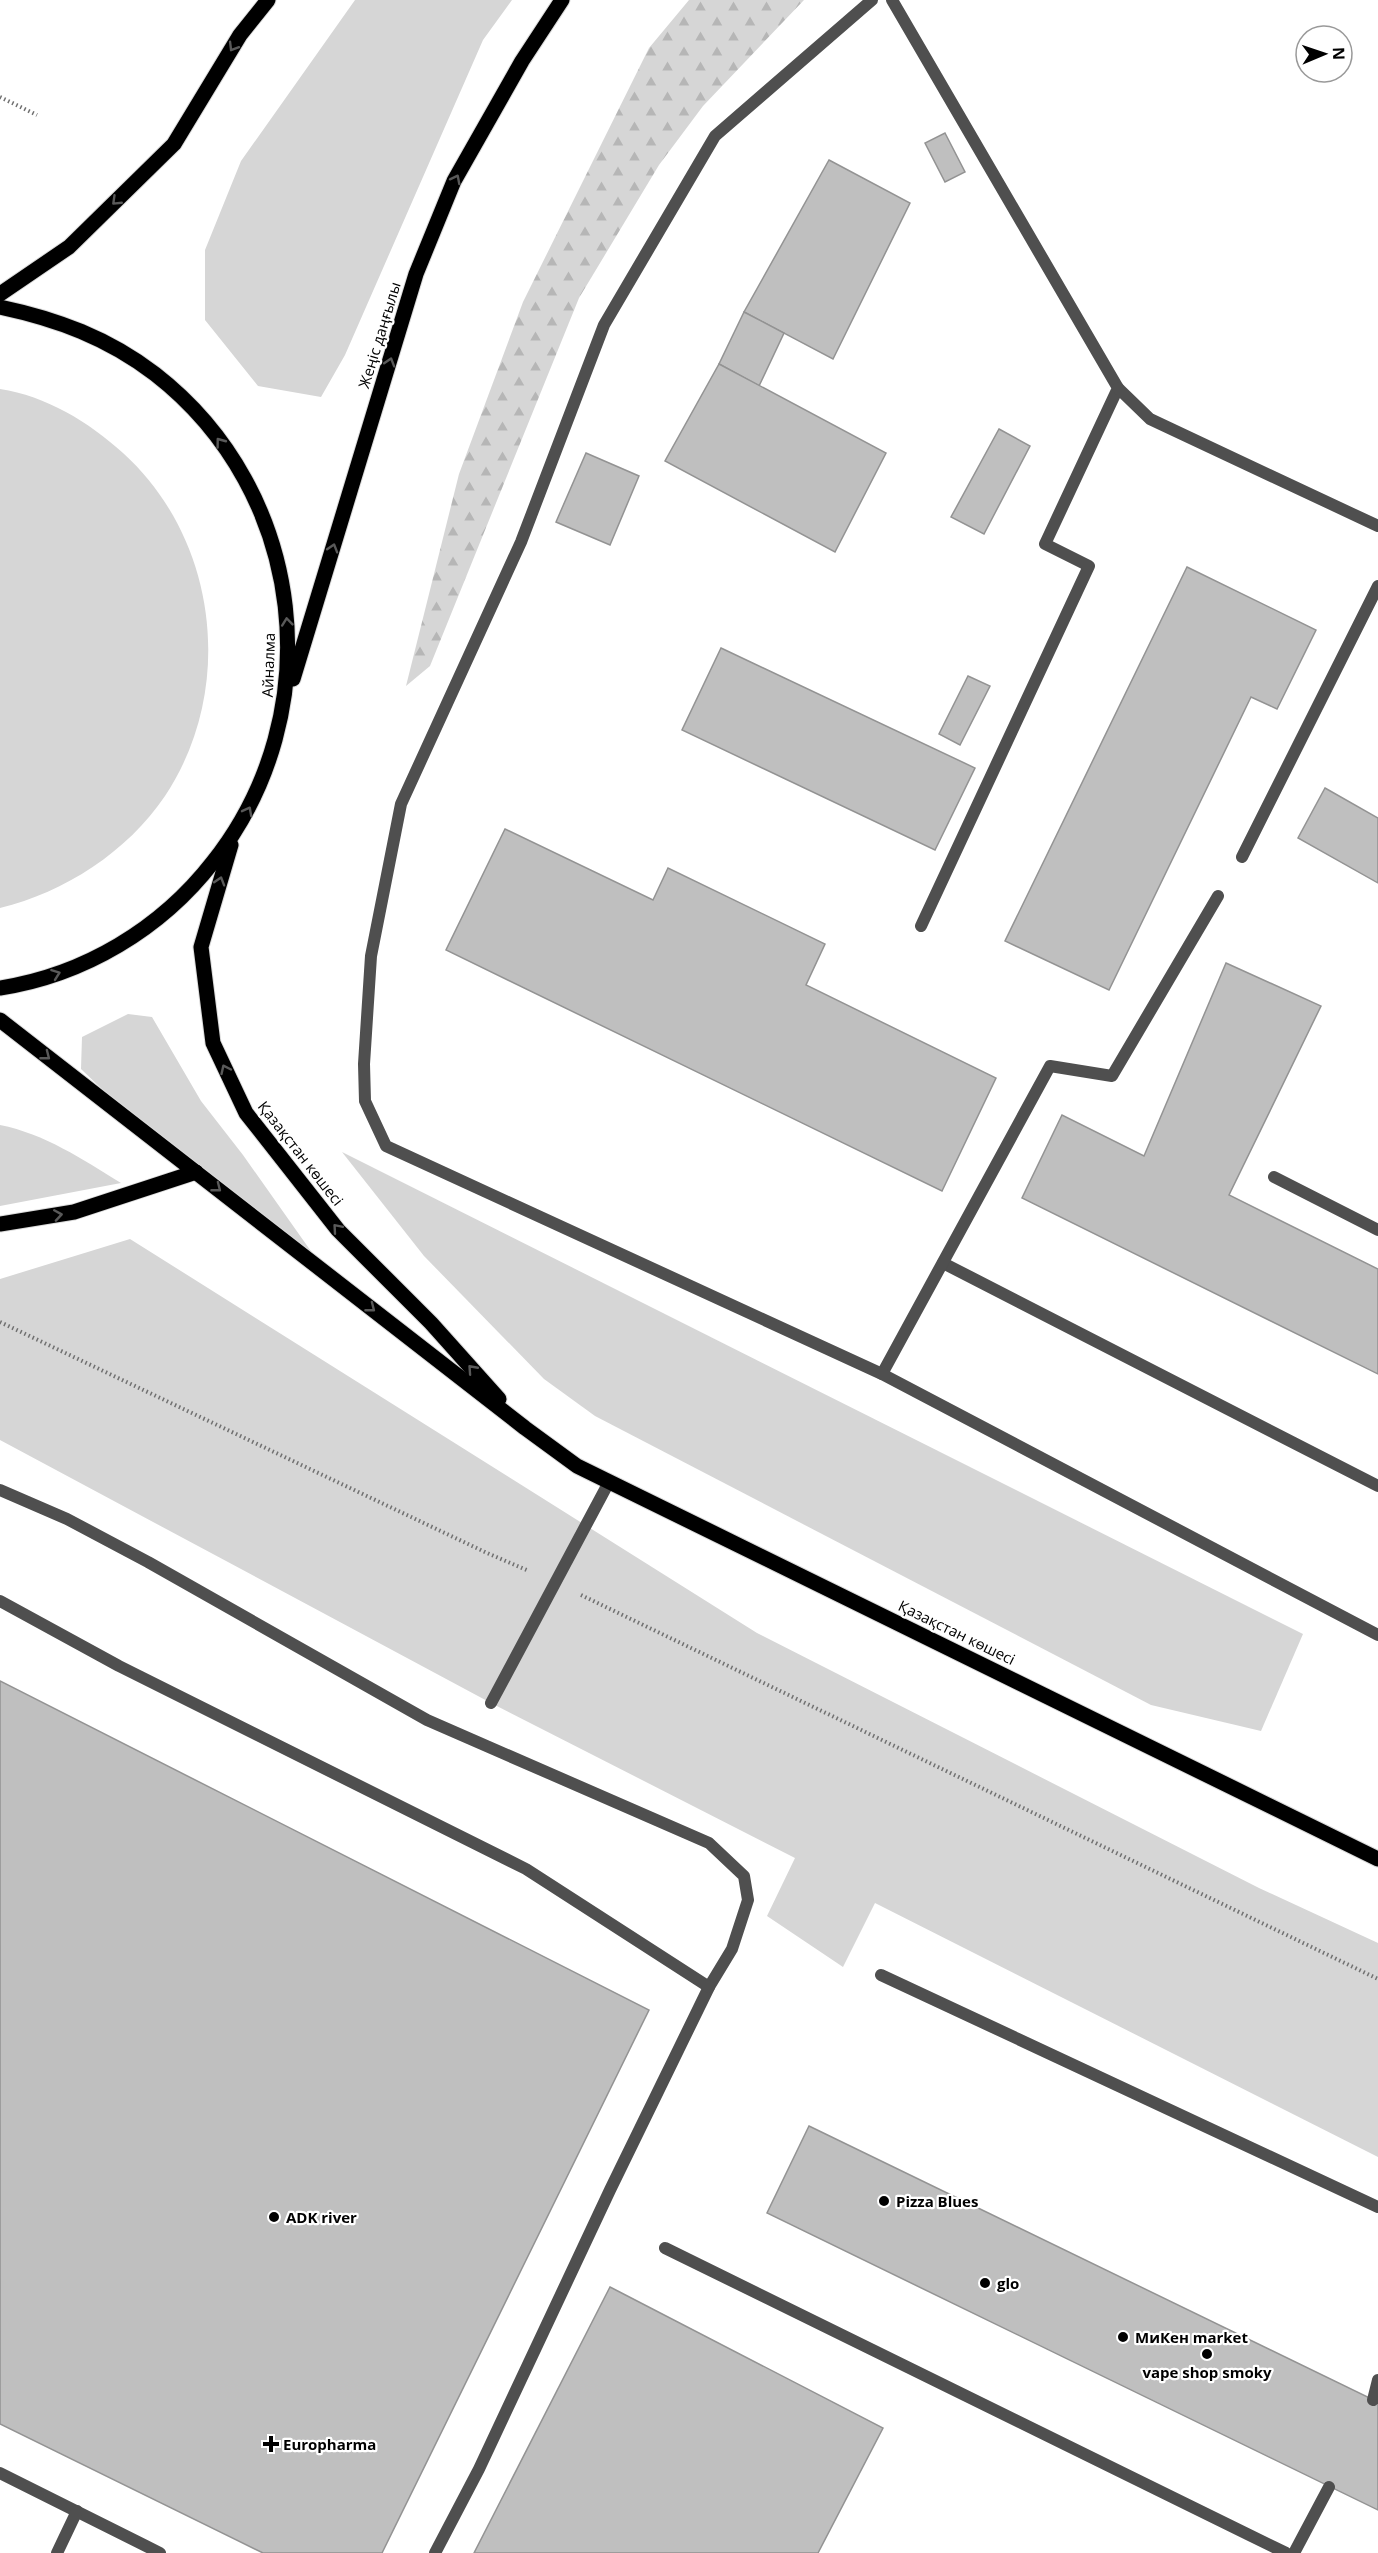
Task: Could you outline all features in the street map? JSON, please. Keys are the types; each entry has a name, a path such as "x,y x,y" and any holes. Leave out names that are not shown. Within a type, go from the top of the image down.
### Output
{"main road":[{"path":"0,294 69,247 174,144 240,35 268,0"},
{"name":"Жеңіс даңғылы","path":"285,705 416,274 454,181 522,61 562,0"},
{"name":"Айналма","path":"0,307 46,317 103,341 155,374 201,416 238,466 265,522 282,581 289,642 285,705 279,732 260,786 234,836 194,887 146,929 90,961 30,983 0,988"},
{"name":"Қазақстан көшесі","path":"234,836 201,947 213,1043 246,1113 338,1230 431,1323 525,1428"},
{"name":"Қазақстан көшесі","path":"0,1020 577,1466 1378,1859"},
{"path":"0,1224 74,1212 196,1172"}],"street":[{"path":"872,0 715,136 604,325 521,542 401,804 371,956 364,1064 365,1101 386,1146 882,1374 1378,1635"},
{"path":"892,0 1118,388 1150,419 1378,526"},
{"path":"921,926 1089,566 1045,544 1118,388"},
{"path":"1242,857 1378,586"},
{"path":"882,1374 1050,1066 1112,1076 1218,896"},
{"path":"1274,1177 1378,1230"},
{"path":"943,1263 1378,1486"},
{"path":"491,1703 609,1482"},
{"path":"0,1490 67,1519 148,1562 427,1720 710,1843 744,1876 748,1900 732,1949 709,1987 523,2371 479,2469 435,2553"},
{"path":"0,1601 119,1666 526,1869 709,1987"},
{"path":"881,1975 1378,2207"},
{"path":"665,2248 1286,2553"},
{"path":"1373,2400 1378,2380"},
{"path":"0,2474 160,2553"},
{"path":"1294,2553 1329,2487"},
{"path":"57,2553 77,2511"}],"path":[{"path":"0,97 37,115"},
{"path":"0,1322 525,1569 553,1586 585,1597 1378,1979"}],"green space":[{"path":"355,0 512,0 483,40 345,355 321,397 258,386 205,320 205,250 241,161"},
{"path":"689,0 804,0 703,106 659,165 579,298 430,666 406,686 459,474 523,302 649,48"},
{"path":"0,389 17,392 50,404 81,421 123,453 155,488 180,528 197,571 206,617 208,663 202,709 187,754 165,796 150,816 113,852 93,867 48,892 0,908"},
{"path":"128,1014 152,1017 201,1101 243,1155 320,1264 178,1162 81,1069 82,1037"},
{"path":"0,1125 48,1141 121,1183 0,1206"},
{"path":"342,1152 1303,1634 1261,1731 1151,1705 595,1416 544,1379 424,1256"},
{"path":"130,1239 757,1633 1259,1888 1378,1943 1378,2157 875,1903 843,1967 767,1916 795,1858 491,1703 0,1440 0,1279"}],"building":[{"path":"945,133 965,172 945,182 925,143"},
{"path":"829,160 910,203 833,359 744,312"},
{"path":"744,312 784,333 759,386 719,364"},
{"path":"719,364 886,453 835,552 665,461"},
{"path":"999,429 1030,446 984,534 951,517"},
{"path":"586,453 639,476 610,545 556,522"},
{"path":"1187,567 1316,630 1277,709 1251,697 1109,990 1005,941"},
{"path":"721,648 975,768 935,850 682,730"},
{"path":"968,676 990,686 960,745 939,734"},
{"path":"1325,788 1378,818 1378,883 1298,838"},
{"path":"505,829 653,900 668,868 825,944 806,985 996,1078 942,1191 446,950"},
{"path":"1226,963 1321,1006 1229,1195 1378,1269 1378,1374 1022,1198 1062,1115 1144,1156"},
{"name":"ADK river","path":"0,1681 649,2010 382,2553 263,2553 0,2424"},
{"path":"809,2126 1378,2402 1378,2510 767,2213"},
{"path":"610,2287 883,2428 818,2553 474,2553"}],"place":[{"name":"Pizza Blues","path":"884,2201"},
{"name":"ADK river","path":"274,2217"},
{"name":"glo","path":"985,2283"},
{"name":"МиКен market","path":"1123,2337"},
{"name":"vape shop smoky","path":"1207,2354"},
{"name":"Europharma","path":"271,2444"}]}
